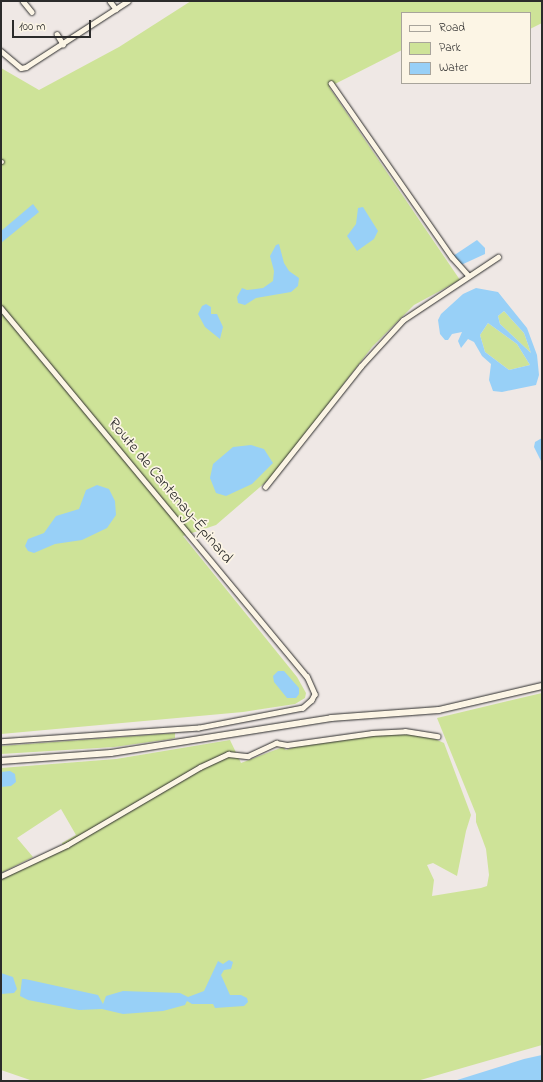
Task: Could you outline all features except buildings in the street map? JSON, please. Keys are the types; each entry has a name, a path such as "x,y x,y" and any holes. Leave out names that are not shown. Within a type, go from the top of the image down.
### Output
{"main road":[{"path":"1,761 111,753 331,718 439,710 542,686"}],"street":[{"path":"23,1 32,12"},
{"path":"110,1 116,9"},
{"path":"1,51 23,68 63,44 128,1"},
{"path":"57,34 63,44"},
{"path":"331,83 452,257 469,276"},
{"path":"265,487 361,366 403,320 498,257"},
{"name":"Route de Cantenay-Épinard","path":"1,308 308,676 315,694 312,700 303,708 198,728 1,742"},
{"path":"1,876 67,845 200,767 228,754 248,756 276,743 287,745 372,733 405,731 438,736"}],"green space":[{"path":"191,1 542,1 542,23 531,28 531,12 401,12 401,51 329,87 460,280 414,305 372,347 274,475 216,525 183,536 297,677 306,693 305,698 295,704 243,712 1,734 1,68 39,90 119,47"},
{"path":"504,311 524,333 531,353 500,324 498,316"},
{"path":"488,323 517,344 530,365 509,370 485,352 480,335"},
{"path":"542,693 542,1045 417,1081 33,1081 1,1070 1,878 64,848 62,843 76,835 61,809 17,838 33,857 1,873 1,768 116,759 230,740 241,763 283,747 286,750 300,745 372,735 401,733 426,735 444,743 471,815 466,831 457,876 433,863 427,865 434,880 432,896 487,886 489,875 486,849 476,822 476,814 437,718"},
{"path":"175,733 175,738 171,739 114,747 1,754 1,746"}],"water":[{"path":"33,204 39,212 1,243 1,231"},
{"path":"363,207 378,231 374,239 357,251 347,236 356,224 358,208"},
{"path":"477,240 485,248 485,254 461,265 453,256"},
{"path":"279,244 284,263 289,271 299,278 298,286 291,292 256,298 245,305 238,303 237,297 242,288 247,290 263,288 273,281 274,271 270,256 276,245"},
{"path":"476,288 498,292 527,328 537,355 539,375 536,385 502,392 493,391 489,380 491,364 482,356 474,342 468,339 461,348 458,341 462,332 452,334 448,340 445,340 440,334 438,320 441,314 463,294","holes":["504,311 524,333 531,353 500,324 498,316","488,323 517,344 530,365 509,370 485,352 480,335"]},
{"path":"206,304 211,307 211,314 217,314 223,327 220,339 205,327 198,314 202,306"},
{"path":"542,438 542,463 534,447 535,442"},
{"path":"251,445 264,449 273,463 252,484 226,496 216,493 210,478 213,464 233,447"},
{"path":"97,485 109,489 115,501 116,515 107,528 82,540 55,544 34,553 28,551 25,546 28,539 44,533 56,516 79,509 86,490"},
{"path":"278,671 284,671 299,688 299,694 296,698 287,698 274,682 273,676"},
{"path":"10,771 15,774 16,782 11,786 1,787 1,772"},
{"path":"229,960 233,962 231,969 224,970 221,975 230,995 241,995 247,998 248,1002 244,1006 215,1008 213,1004 192,1004 187,1001 185,1005 163,1011 123,1014 102,1009 79,1010 28,1000 20,996 22,979 25,979 98,995 103,1004 106,996 123,991 180,993 188,997 204,991 218,961 223,964"},
{"path":"1,973 13,977 17,989 14,993 1,994"},
{"path":"542,1055 542,1081 454,1081 524,1059"}]}
